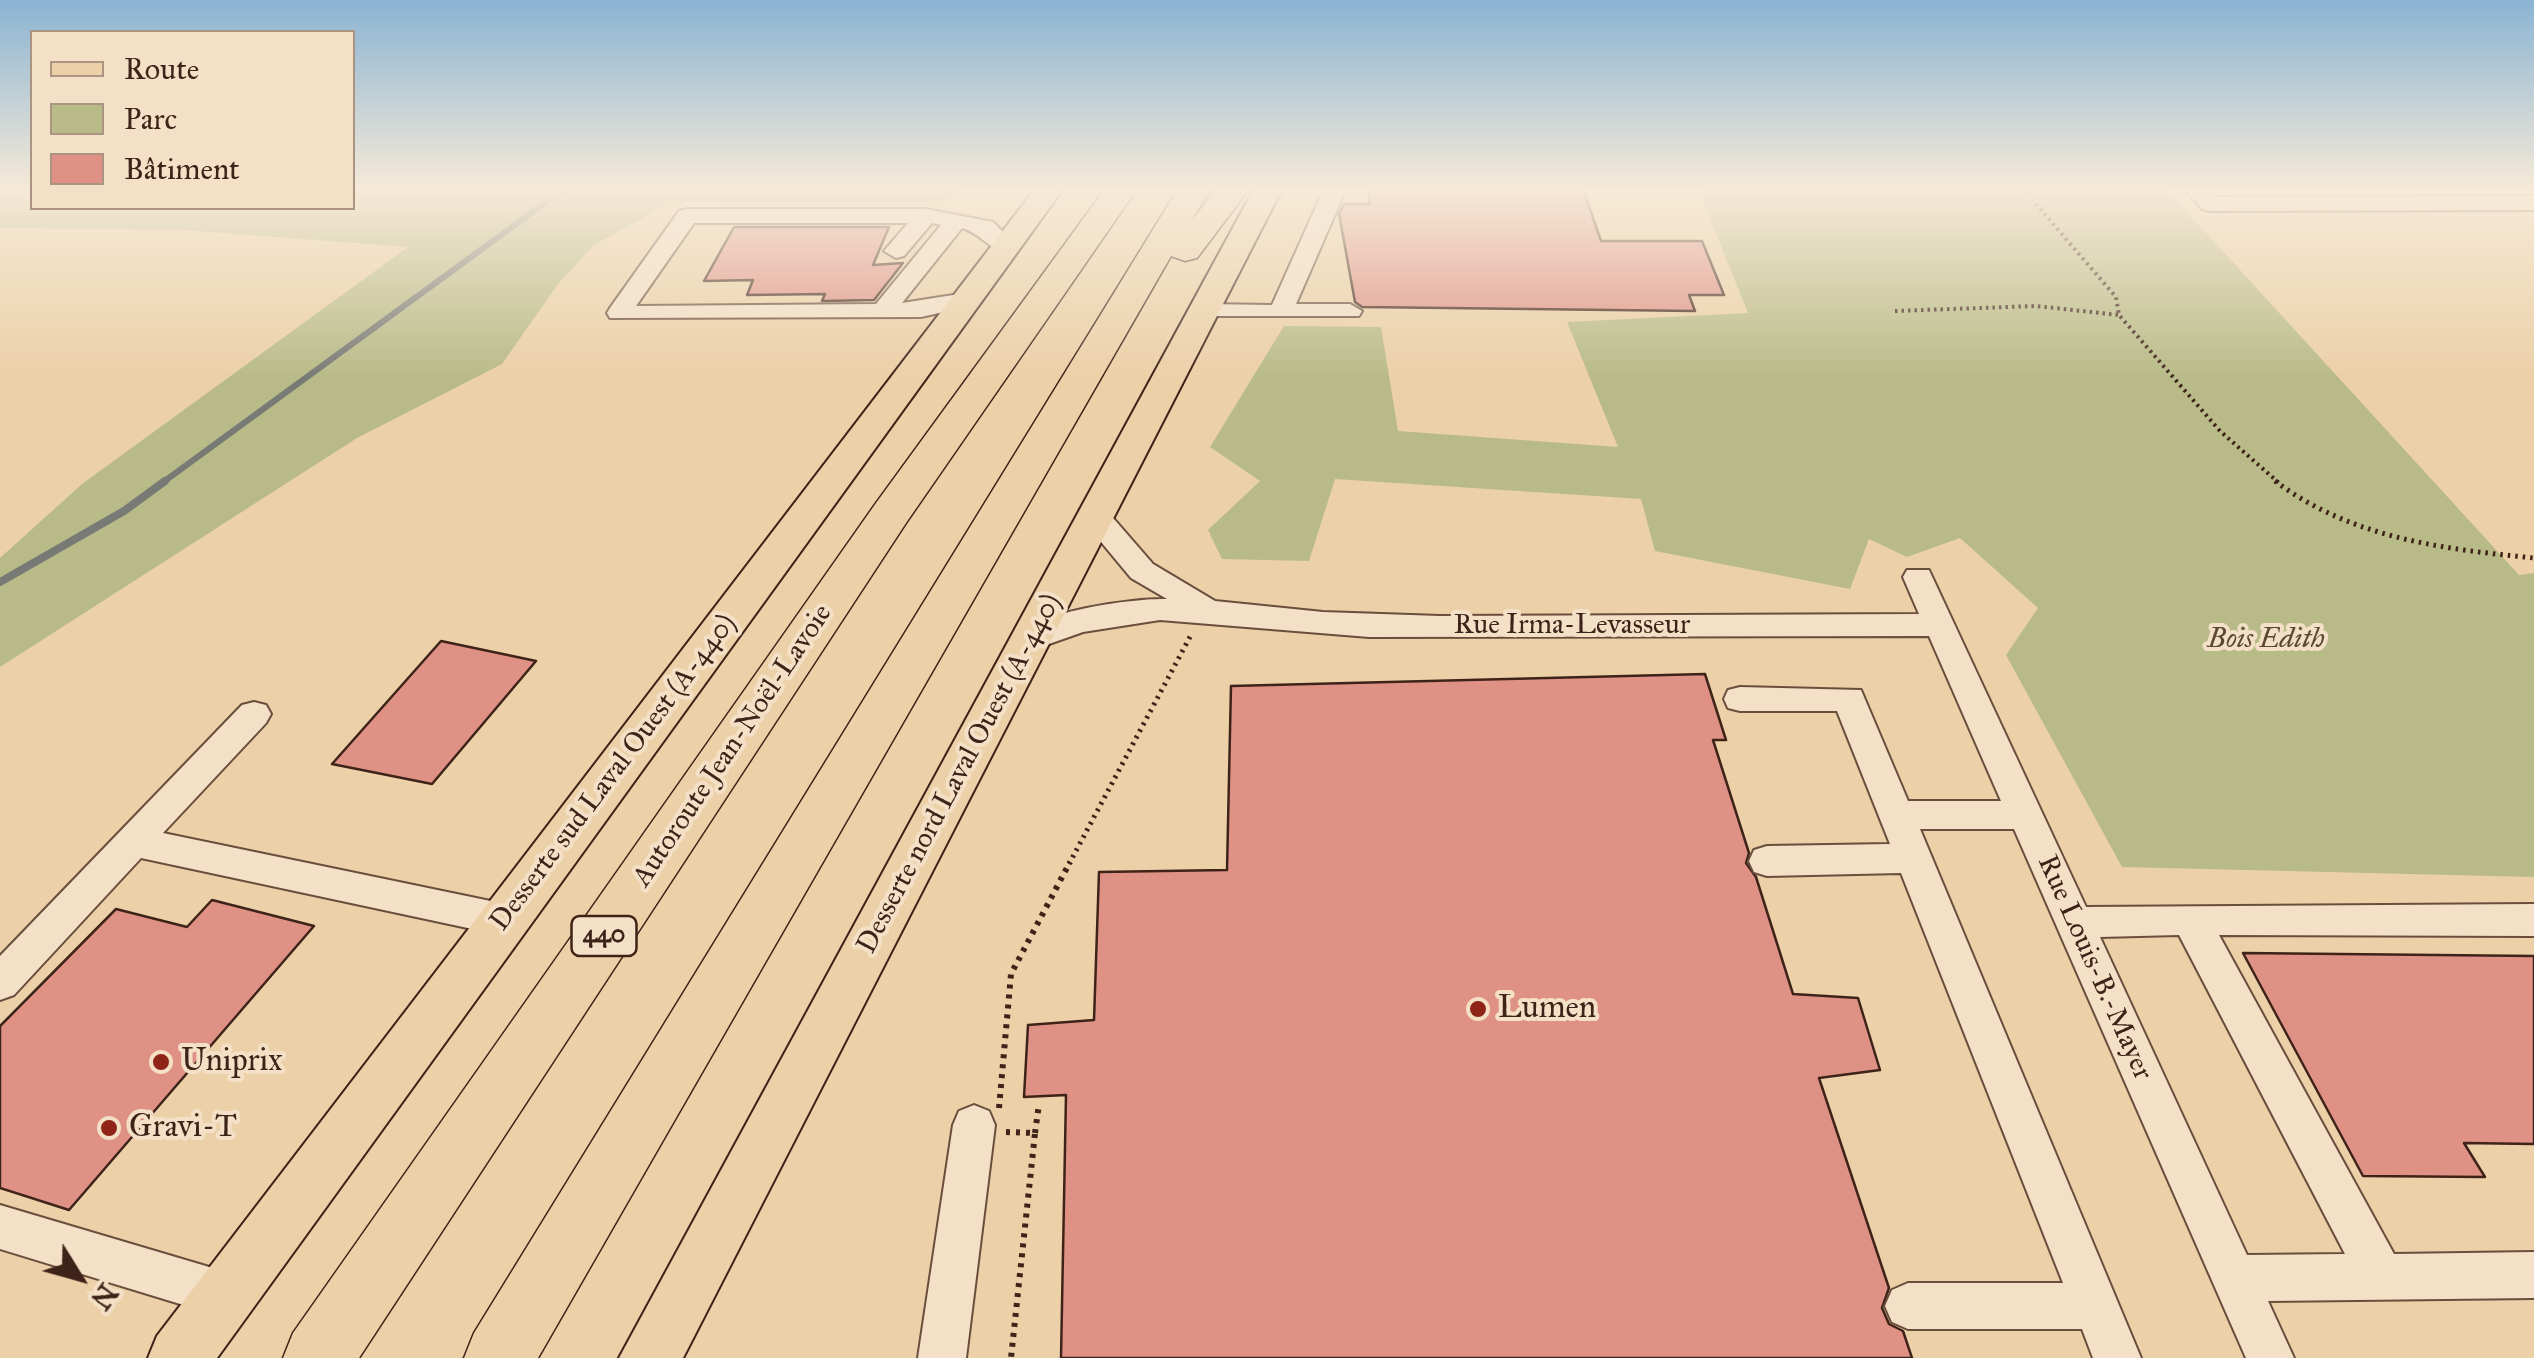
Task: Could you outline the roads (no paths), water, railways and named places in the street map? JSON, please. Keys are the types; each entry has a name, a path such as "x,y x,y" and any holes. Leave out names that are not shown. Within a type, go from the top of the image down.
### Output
{"highway":[{"path":"890,514 1045,252"},
{"name":"Autoroute Jean-Noël-Lavoie","path":"318,1358 890,514 1076,252"},
{"path":"500,1358 1156,252"},
{"path":"1074,391 1183,252"}],"main road":[{"name":"Desserte sud Laval Ouest (A-440)","path":"179,1358 1001,252"},
{"name":"Desserte nord Laval Ouest (A-440)","path":"650,1358 1235,252"}],"street":[{"path":"661,252 620,312 932,309 966,300"},
{"path":"884,310 931,252"},
{"path":"1281,312 1307,252"},
{"path":"1205,311 1350,312"},
{"name":"Rue Irma-Levasseur","path":"1097,518 1142,571 1200,617"},
{"name":"Rue Louis-B.-Mayer","path":"1918,577 2270,1358"},
{"name":"Rue Irma-Levasseur","path":"1032,639 1077,620 1113,611 1367,626 1940,626"},
{"path":"1740,699 1850,699 2117,1358"},
{"path":"0,983 254,714"},
{"path":"1896,815 2026,815"},
{"path":"134,842 505,920"},
{"path":"1767,862 1913,858"},
{"path":"2190,919 2382,1278"},
{"path":"2074,924 2190,919 2534,920"},
{"path":"942,1358 990,1123"},
{"path":"0,1227 226,1295"},
{"path":"2233,1278 2534,1276"},
{"path":"1908,1306 2096,1306"}],"waterway":[{"path":"162,483 477,252"},
{"path":"0,582 124,511 165,481"}],"place":[{"name":"Lumen","path":"1478,1009"},
{"name":"Uniprix","path":"161,1062"},
{"name":"Gravi-T","path":"109,1128"}],"park label":[{"name":"Bois Edith","path":"2266,640"}]}
